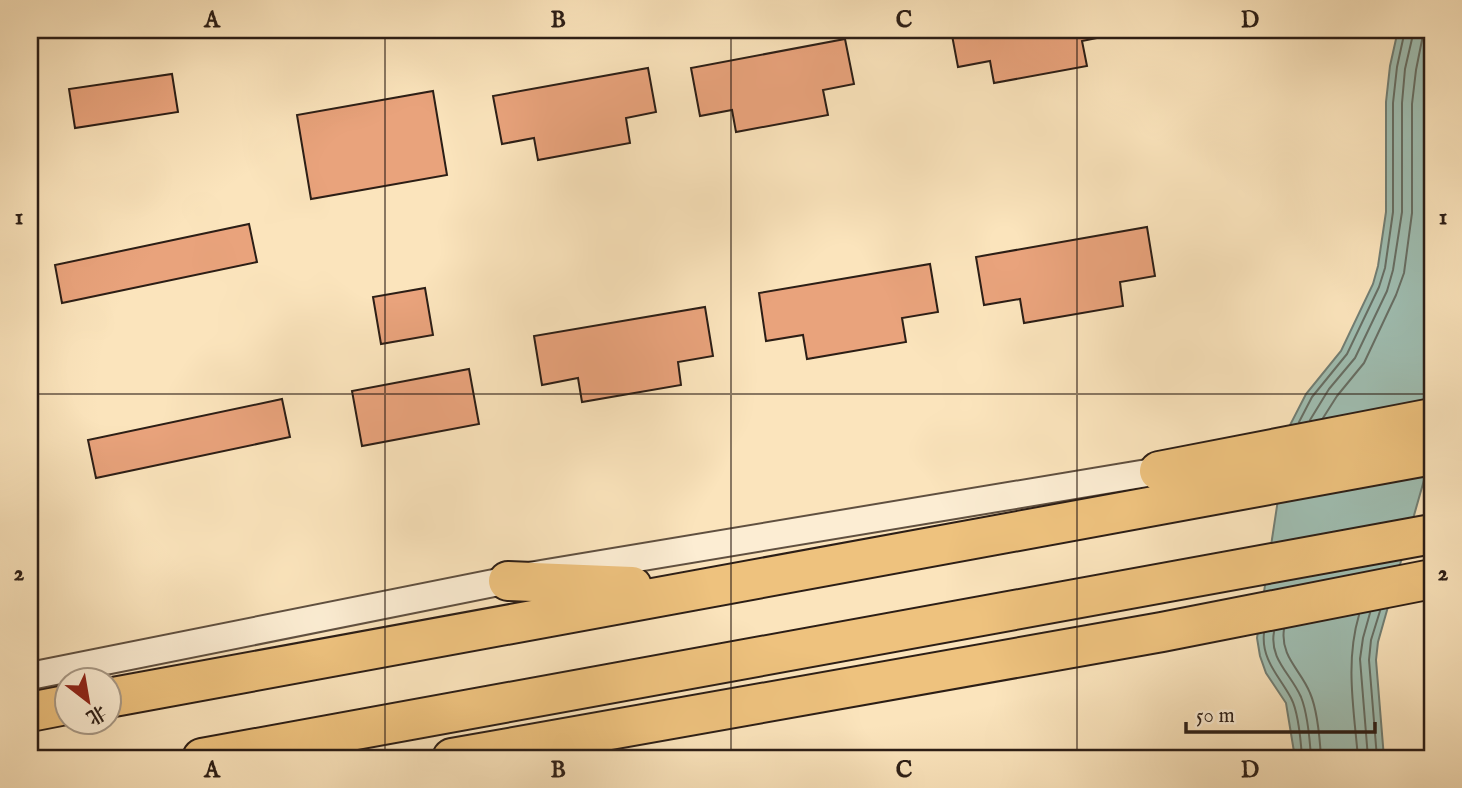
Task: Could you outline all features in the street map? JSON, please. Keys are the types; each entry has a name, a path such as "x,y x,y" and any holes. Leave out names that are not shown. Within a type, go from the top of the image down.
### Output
{"main road":[{"path":"122,695 704,589 1165,486 1432,418"},
{"path":"1165,486 1432,455"},
{"path":"202,758 1432,534"},
{"path":"452,758 1162,632 1432,579"},
{"path":"508,581 704,589"},
{"path":"30,712 52,708"},
{"path":"248,750 329,758"}],"street":[{"path":"30,676 508,581 1165,486"}],"water":[{"path":"1398,30 1432,30 1432,452 1378,642 1376,660 1384,758 1295,758 1286,703 1266,673 1257,638 1289,427 1306,394 1341,351 1373,284 1378,266 1386,212 1386,102"}],"building":[{"path":"951,30 1111,30 1112,35 1082,41 1087,66 994,83 990,61 958,67"},
{"path":"845,39 854,84 823,90 828,115 736,132 732,110 700,116 691,68"},
{"path":"648,68 656,112 626,118 630,143 538,160 534,138 502,144 493,96"},
{"path":"172,74 178,112 75,128 69,89"},
{"path":"433,91 447,175 311,199 297,115"},
{"path":"249,224 257,262 62,303 55,265"},
{"path":"1147,227 1155,276 1120,282 1123,306 1024,323 1020,299 984,305 976,257"},
{"path":"930,264 938,312 902,318 906,342 807,359 803,335 766,341 759,293"},
{"path":"425,288 433,335 381,344 373,297"},
{"path":"705,307 713,356 678,362 681,385 582,402 578,378 542,385 534,336"},
{"path":"469,369 479,424 362,446 352,391"},
{"path":"282,399 290,437 96,478 88,440"}]}
